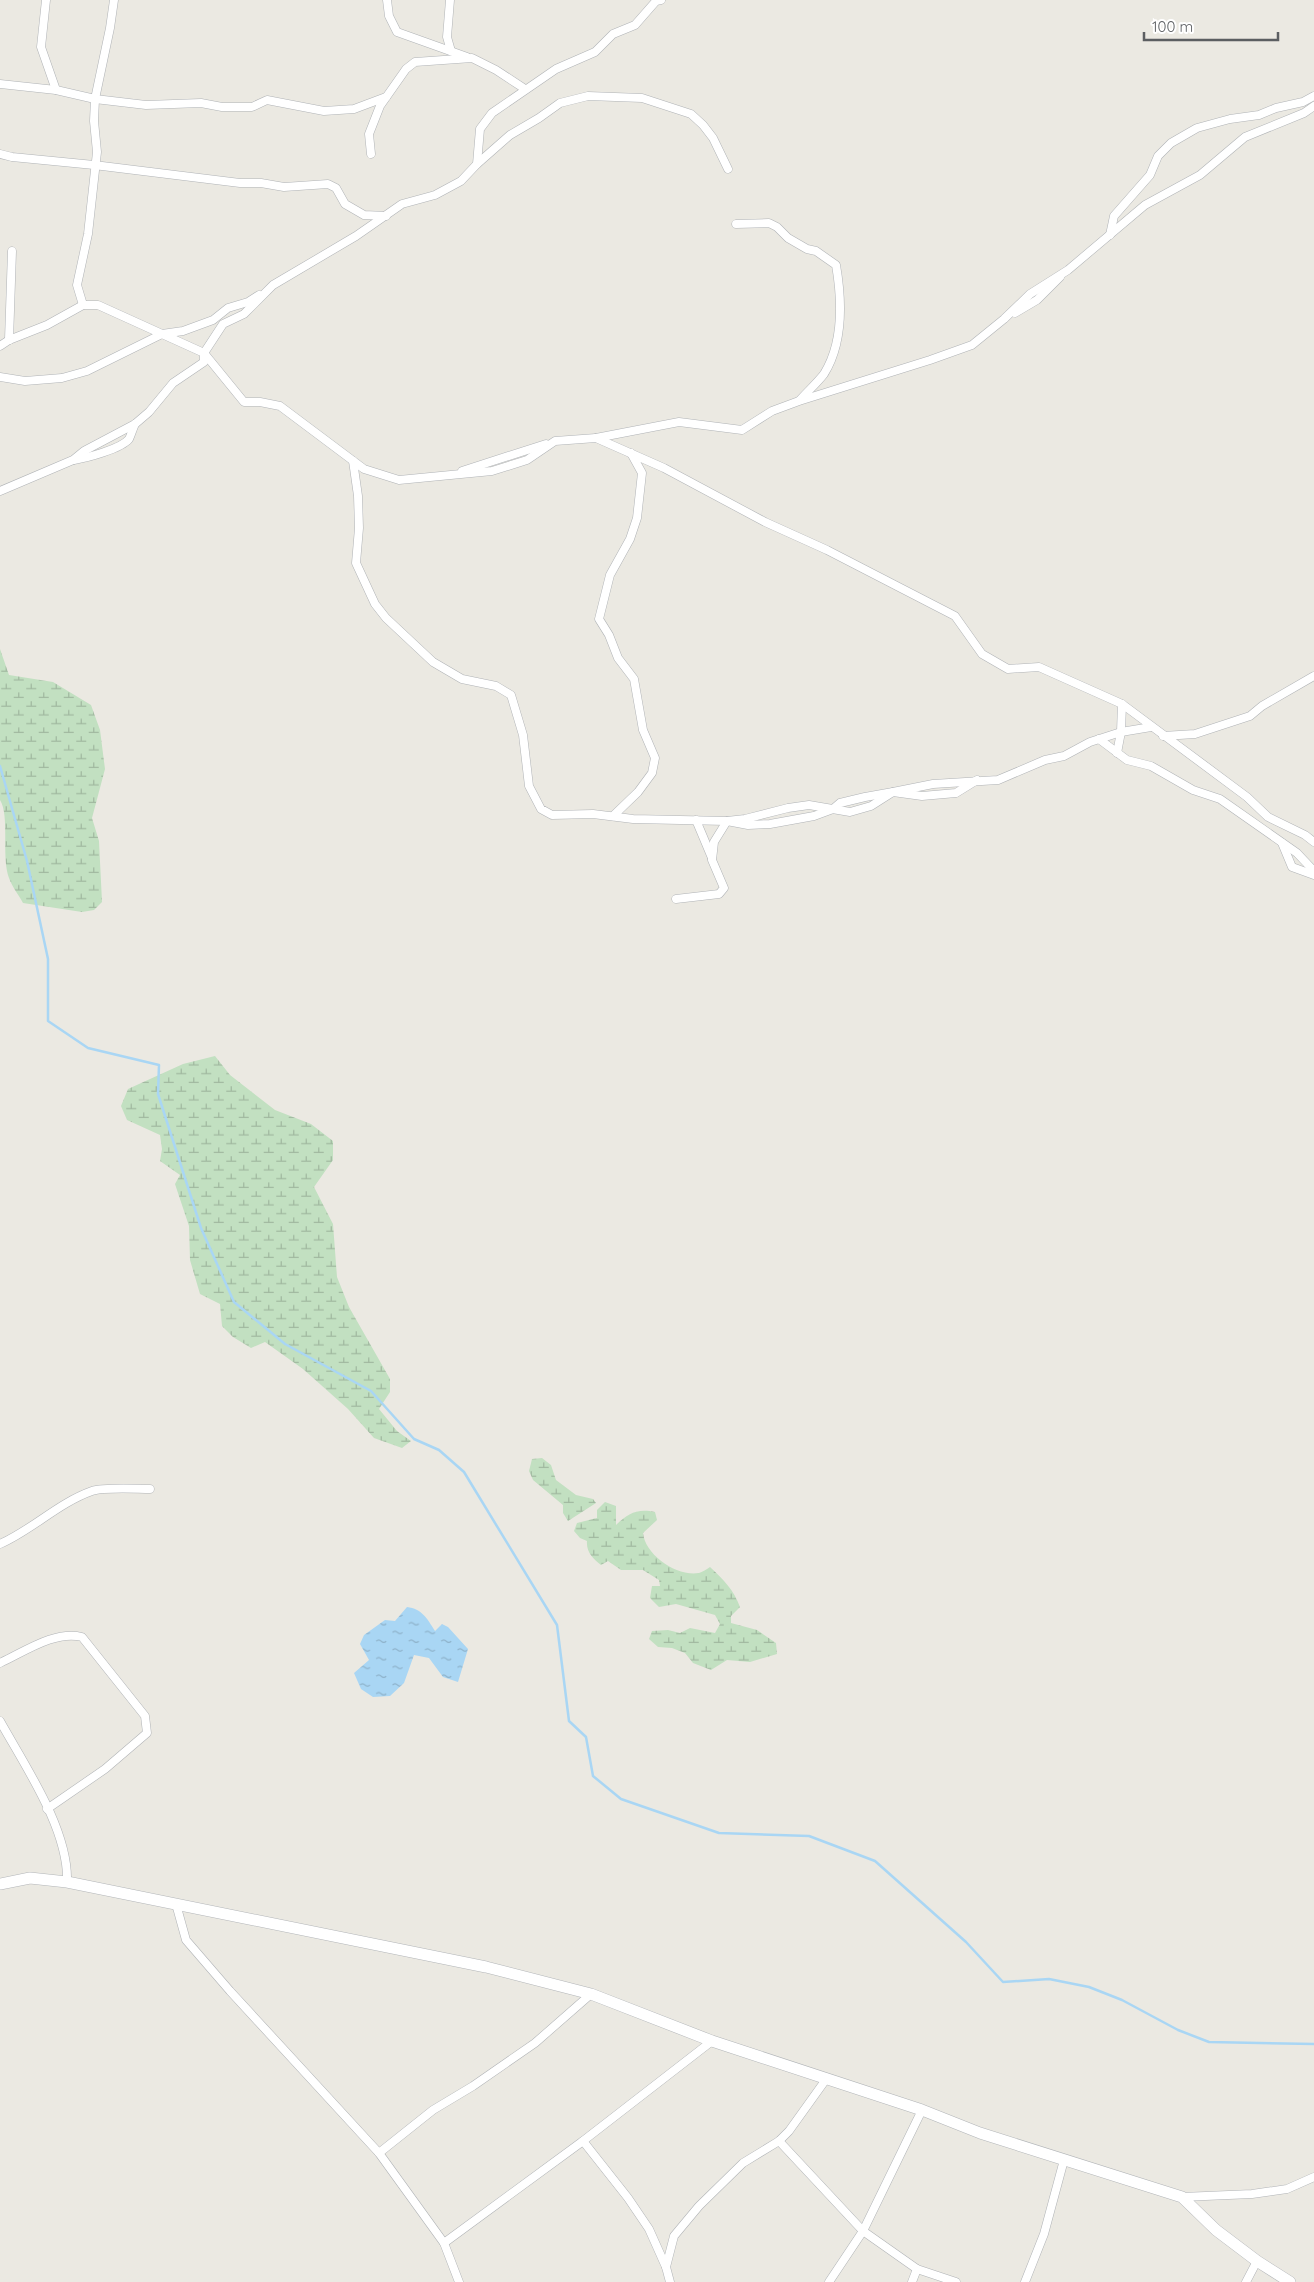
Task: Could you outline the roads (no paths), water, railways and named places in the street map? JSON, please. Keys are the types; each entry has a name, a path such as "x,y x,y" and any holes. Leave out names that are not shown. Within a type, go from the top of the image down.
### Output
{"main road":[{"path":"0,1884 30,1878 67,1882 486,1967 591,1994 712,2041 922,2110 980,2133 1182,2197 1216,2230 1257,2262 1290,2282"}],"street":[{"path":"46,0 41,47 56,90"},
{"path":"83,305 77,285 88,234 94,165 97,152 94,99 114,0"},
{"path":"387,0 389,16 398,32 472,58 496,70 525,89"},
{"path":"450,0 447,37 451,51"},
{"path":"477,164 480,129 492,113 556,69 595,52 613,34 635,25 657,0"},
{"path":"371,154 369,134 380,106 406,69 415,62 472,58"},
{"path":"0,84 56,90 94,99 146,105 202,102 222,107 252,107 267,100 324,111 354,109 386,97"},
{"path":"0,377 25,380 62,378 87,371 162,334 183,331 213,320 228,308 248,302 356,236 402,204 435,195 461,181 510,134 539,118 560,103 588,96 642,98 691,114 713,138 728,169"},
{"path":"1110,236 1114,216 1150,175 1158,156 1171,143 1197,128 1230,119 1259,115 1276,108 1303,102 1314,96"},
{"path":"0,346 8,340 47,325 83,305 98,304 204,353 244,402 260,402 280,406 364,469 398,480 492,471 527,460 555,441 596,438 679,422 742,430 772,411 930,360 972,344 1004,319 1030,294 1068,270 1145,205 1200,174 1244,137 1304,113 1314,106"},
{"path":"0,154 181,177 284,187 328,184 336,188 346,204 364,215 386,216"},
{"path":"736,224 769,223 795,242 807,249 816,251 836,264 842,297 833,355 823,375 800,401"},
{"path":"8,340 12,252"},
{"path":"0,492 72,460 84,451 135,424 149,412 173,383 204,362 204,353 223,324 244,314 273,285"},
{"path":"596,438 664,468 765,522 827,550 955,616 982,654 1008,669 1039,667 1122,704 1246,797 1268,817 1305,835 1314,842"},
{"path":"613,816 638,792 652,773 655,758 644,730 634,679 618,658 600,619 610,575 630,539 637,518 642,473 631,453"},
{"path":"353,461 360,528 356,563 375,604 390,622 433,662 462,680 496,686 512,695 524,735 529,786 541,809 552,815 594,814 632,819 728,821 802,806 850,812 871,806 893,792 933,784 998,780 1045,760 1064,756 1099,739 1121,732 1151,727"},
{"path":"1163,736 1194,734 1250,716 1262,706 1314,676"},
{"path":"1117,753 1121,732 1122,704"},
{"path":"1099,739 1127,760 1151,766 1193,790 1220,799 1297,853 1314,873"},
{"path":"728,821 748,825 770,824 814,816 832,809"},
{"path":"676,899 719,894 724,888 696,820"},
{"path":"712,860 714,842 728,821"},
{"path":"1282,843 1292,868 1314,873"},
{"path":"0,1544 14,1538 58,1508 92,1491 150,1489"},
{"path":"0,1663 59,1636 72,1634 82,1637 144,1716 146,1734 132,1748 47,1809"},
{"path":"0,1721 47,1809 65,1849 67,1882"},
{"path":"176,1904 183,1935 192,1948 379,2153 444,2243 459,2282"},
{"path":"379,2153 433,2110 473,2086 535,2043 591,1994"},
{"path":"444,2243 583,2141 712,2041"},
{"path":"666,2267 674,2236 699,2206 743,2163 779,2141 796,2122 827,2078"},
{"path":"829,2282 863,2231 922,2110"},
{"path":"583,2141 628,2198 649,2229 666,2267 670,2282"},
{"path":"779,2141 863,2231 917,2269 956,2282"},
{"path":"1028,2281 1044,2234 1064,2160"},
{"path":"1182,2197 1252,2194 1286,2189 1314,2176"},
{"path":"1246,2282 1257,2262"},
{"path":"912,2282 917,2269"}],"water":[{"path":"407,1607 417,1610 427,1618 435,1631 442,1624 448,1627 468,1649 458,1682 443,1677 429,1658 414,1655 404,1683 390,1696 373,1697 361,1689 354,1673 369,1660 360,1644 364,1635 385,1620 395,1621"}],"waterway":[{"path":"0,766 27,861 48,959 48,1021 88,1048 159,1065 158,1094 201,1228 234,1302 285,1344 371,1391 414,1439 439,1450 464,1472 557,1625 569,1721 586,1737 593,1776 621,1799 719,1833 809,1836 875,1861 966,1942 1003,1982 1049,1979 1089,1987 1122,2000 1178,2030 1209,2042 1314,2044"}]}
